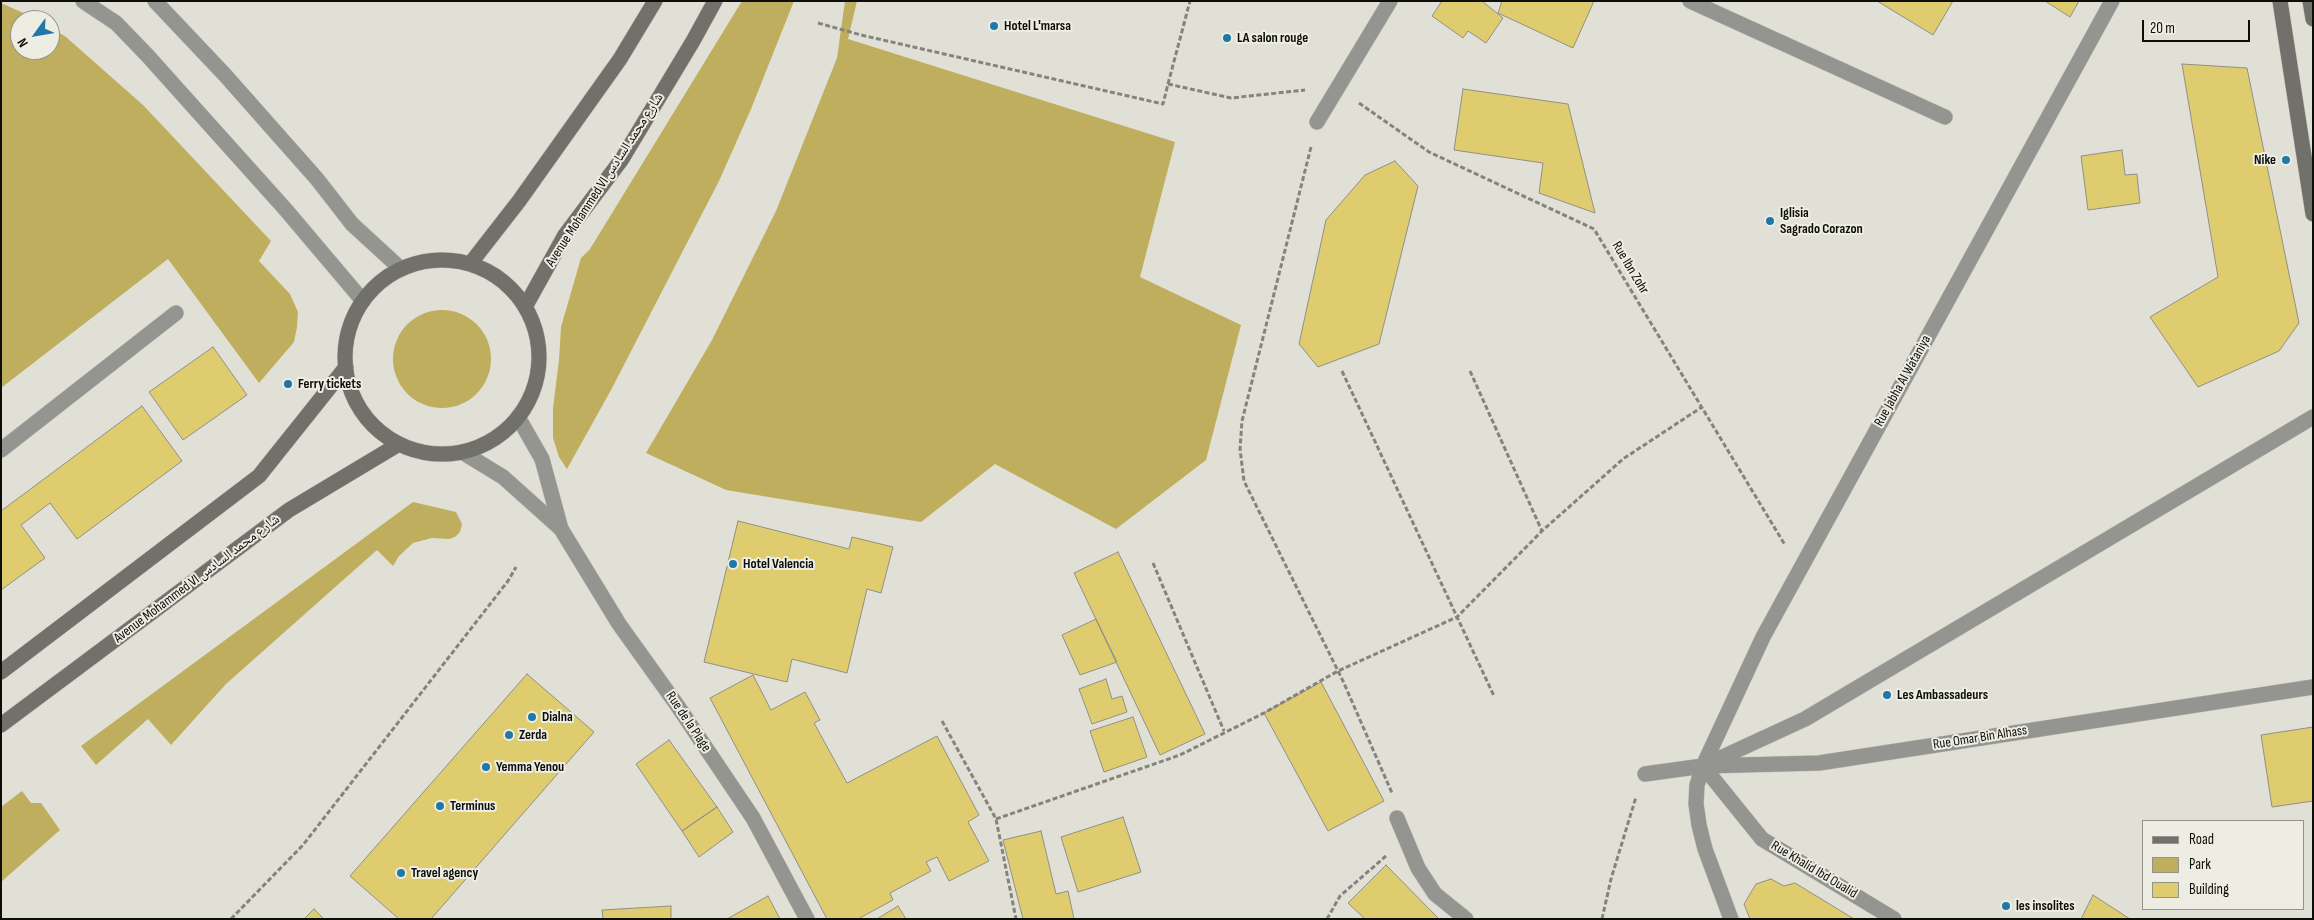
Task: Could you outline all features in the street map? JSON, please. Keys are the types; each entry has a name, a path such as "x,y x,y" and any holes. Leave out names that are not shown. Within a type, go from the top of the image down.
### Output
{"main road":[{"path":"470,264 519,201 620,59 655,1"},
{"name":"Avenue Mohammed VI شارع محمد السادس","path":"525,307 565,235 622,159 715,1"},
{"path":"2280,1 2313,214"},
{"path":"2310,1 2313,19"},
{"path":"435,260 453,260 470,264 487,271 501,281 525,307 533,325 538,344 539,363 536,382 529,401 518,417 507,430 493,440 462,452 440,454 419,451 399,444 383,433 369,420 358,404 350,386 346,367 348,333 363,301 380,283 401,269 435,260"},
{"path":"1,672 259,476 346,367"},
{"name":"Avenue Mohammed VI شارع محمد السادس","path":"1,724 289,510 399,444"}],"street":[{"path":"83,1 116,24 148,55 292,217 363,301"},
{"path":"155,1 225,75 317,180 352,224 401,269"},
{"path":"1317,122 1390,1"},
{"name":"Rue Jabha Al Wataniya","path":"1731,919 1705,849 1699,824 1696,804 1697,785 1703,766 1763,637 2112,1"},
{"path":"1694,2 1945,117"},
{"path":"1,450 176,313"},
{"path":"518,417 542,459 562,529"},
{"path":"1703,766 1805,720 2313,417"},
{"path":"462,452 503,477 562,529"},
{"name":"Rue de la Plage","path":"562,529 619,624 677,705 753,818 807,919"},
{"name":"Rue Omar Bin Alhass","path":"1645,774 1703,766 1819,763 2313,686"},
{"name":"Rue Khalid Ibd Oualid","path":"1703,766 1762,839 1894,919"},
{"path":"1397,818 1418,868 1435,894 1466,919"}],"path":[{"path":"818,23 861,35 1164,104 1190,1"},
{"path":"1168,84 1231,98 1337,87"},
{"name":"Rue Ibn Zohr","path":"1337,87 1429,152 1594,229 1800,571"},
{"path":"1317,122 1242,421 1240,449 1244,481 1338,671 1391,788 1397,818"},
{"path":"1342,371 1494,696"},
{"path":"1470,371 1542,531"},
{"path":"996,819 1180,755 1224,731 1264,713 1338,671 1457,617 1542,531 1623,459 1702,407"},
{"path":"1153,563 1224,731"},
{"path":"231,919 303,845 508,581 516,568"},
{"path":"942,721 996,819 1016,919"},
{"path":"1602,919 1611,879 1645,774"},
{"path":"1327,919 1340,896 1405,839"}],"green space":[{"path":"742,1 794,1 751,109 719,181 611,390 567,469 559,457 553,438 553,408 561,327 581,258 590,249"},
{"path":"845,1 857,1 848,39 1175,142 1140,277 1241,325 1206,460 1116,529 995,464 921,522 726,490 646,453 712,340 776,211 837,58"},
{"path":"1,3 17,10 10,10 10,60 60,60 60,33 66,37 143,105 271,241 259,261 290,294 298,312 294,342 259,383 168,259 1,388"},
{"path":"442,310 461,313 477,324 488,340 491,359 488,378 477,394 461,405 442,408 423,405 407,394 396,378 393,359 396,340 407,324 423,313"},
{"path":"413,502 456,512 462,524 460,532 455,537 449,539 432,538 413,543 399,556 393,566 377,550 226,684 171,745 148,719 96,765 81,746"},
{"path":"22,791 31,803 41,803 60,830 1,882 1,807"}],"building":[{"path":"1442,1 1482,1 1503,18 1486,43 1468,31 1463,38 1432,16"},
{"path":"1502,1 1594,1 1573,48 1498,13"},
{"path":"1877,1 1953,1 1933,35"},
{"path":"2045,1 2079,1 2070,17"},
{"path":"2182,64 2247,68 2299,323 2279,351 2198,387 2150,317 2218,277"},
{"path":"1463,89 1568,104 1595,213 1539,193 1543,163 1454,150"},
{"path":"2122,150 2125,175 2137,174 2140,203 2088,210 2081,156"},
{"path":"1395,161 1418,186 1379,344 1318,367 1299,344 1326,220 1365,175"},
{"path":"213,347 247,395 183,440 149,392"},
{"path":"142,406 182,461 77,539 50,503 21,525 45,558 1,590 1,511"},
{"path":"738,521 849,549 852,537 893,547 881,593 867,589 847,673 792,659 787,682 704,662"},
{"path":"1118,552 1205,734 1160,755 1074,573"},
{"path":"1096,619 1117,662 1080,675 1062,635"},
{"path":"527,674 594,732 431,919 399,919 350,876"},
{"path":"753,675 771,710 805,692 820,720 814,723 847,783 937,736 979,815 968,822 989,861 949,881 937,857 926,862 931,871 890,893 893,900 858,919 827,919 710,698"},
{"path":"1106,679 1112,699 1122,696 1127,712 1092,724 1079,689"},
{"path":"1321,682 1384,801 1328,831 1264,713"},
{"path":"1133,717 1147,757 1104,772 1090,731"},
{"path":"2313,727 2313,801 2272,807 2261,735"},
{"path":"669,740 717,807 682,831 636,764"},
{"path":"717,807 733,832 699,857 682,831"},
{"path":"1123,817 1141,872 1078,892 1061,837"},
{"path":"1041,831 1056,894 1068,891 1074,919 1023,919 1003,840"},
{"path":"1386,865 1439,919 1365,919 1348,903"},
{"path":"1771,879 1784,886 1795,883 1854,919 1750,919 1744,904 1756,884"},
{"path":"2093,895 2130,919 2081,919"},
{"path":"768,896 780,919 727,919"},
{"path":"671,906 671,919 603,919 602,910"},
{"path":"898,906 906,919 877,919"},
{"path":"314,909 324,919 304,919"}],"place":[{"name":"Hotel L'marsa","path":"994,26"},
{"name":"LA salon rouge","path":"1227,38"},
{"name":"Nike","path":"2286,160"},
{"name":"Iglisia Sagrado Corazon","path":"1770,221"},
{"name":"Ferry tickets","path":"288,384"},
{"name":"Hotel Valencia","path":"733,564"},
{"name":"Les Ambassadeurs","path":"1887,695"},
{"name":"Dialna","path":"532,717"},
{"name":"Zerda","path":"509,735"},
{"name":"Yemma Yenou","path":"486,767"},
{"name":"Terminus","path":"440,806"},
{"name":"Travel agency","path":"401,873"},
{"name":"les insolites","path":"2006,906"}]}
